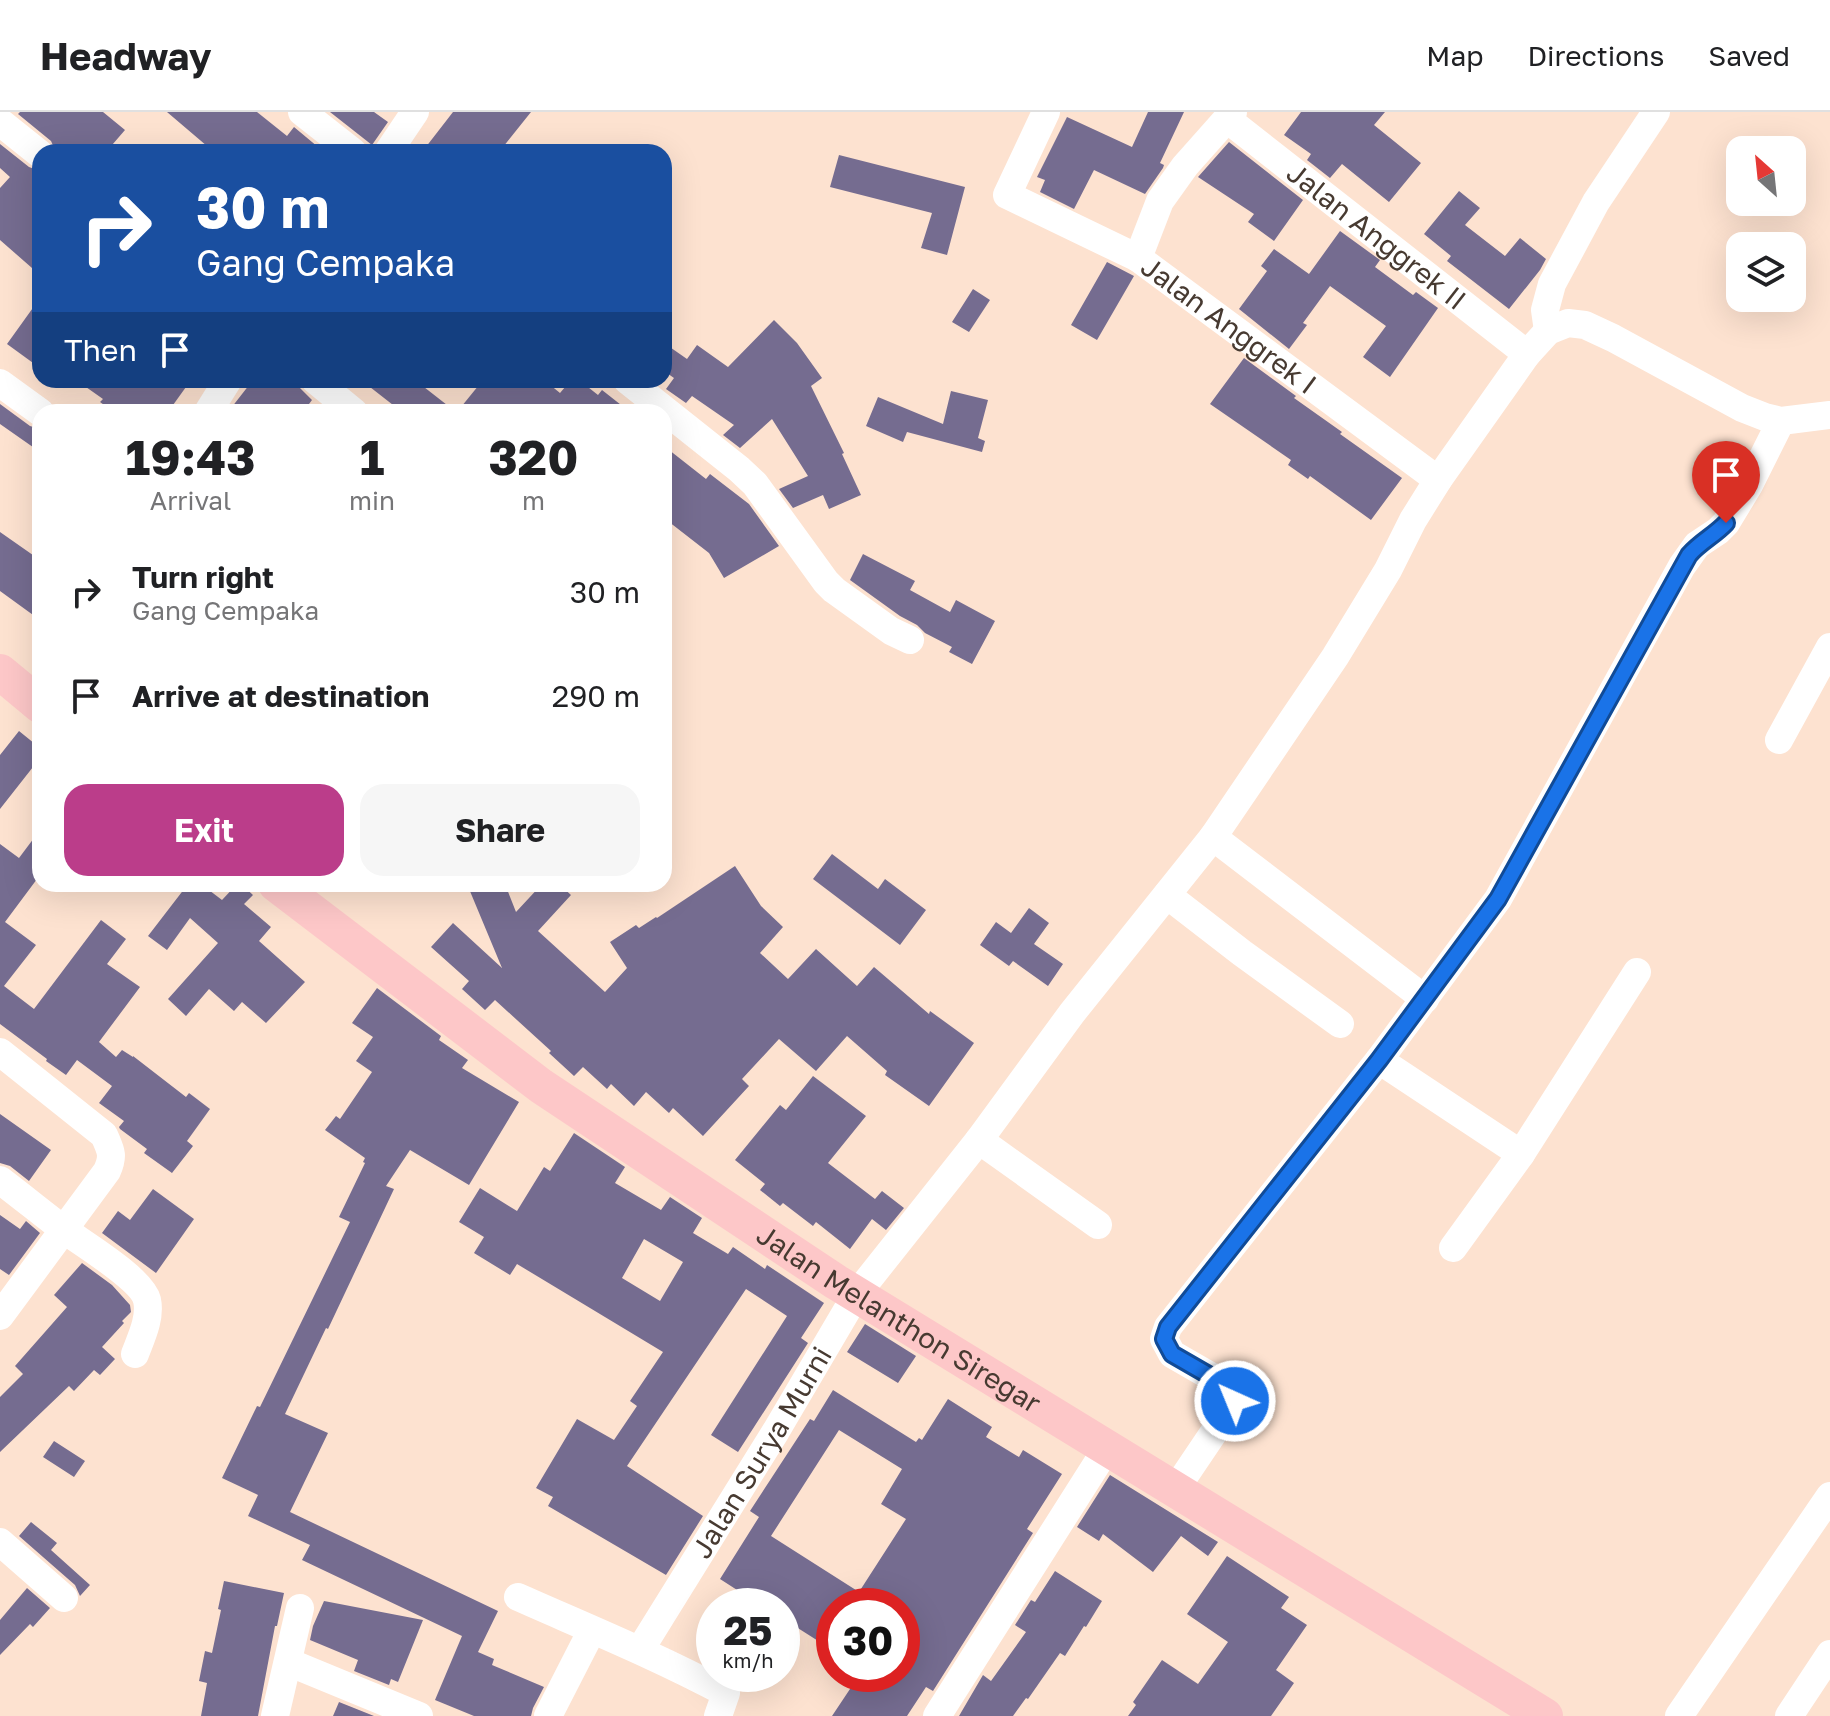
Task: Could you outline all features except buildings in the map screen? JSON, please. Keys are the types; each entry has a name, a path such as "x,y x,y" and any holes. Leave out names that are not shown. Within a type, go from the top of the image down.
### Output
{"main road":[{"path":"0,672 32,695"},
{"name":"Jalan Melanthon Siregar","path":"286,892 541,1086 856,1295 1545,1716"}],"street":[{"path":"302,112 343,144"},
{"path":"393,144 415,112"},
{"name":"Jalan Anggrek I","path":"1046,112 1007,195 1138,258 1438,480"},
{"path":"1656,112 1596,202 1552,284 1545,310 1548,331 1568,323 1585,325 1742,408 1765,417 1781,421 1830,415"},
{"path":"1138,258 1160,201 1185,166 1230,115"},
{"name":"Jalan Anggrek II","path":"1230,115 1527,354"},
{"path":"0,122 32,148"},
{"name":"Jalan Surya Murni","path":"640,1650 856,1295 979,1140 1072,1013 1213,837 1335,657 1438,480 1527,354 1548,331"},
{"path":"0,383 32,406"},
{"path":"325,388 344,404"},
{"path":"637,388 657,404"},
{"path":"672,416 755,484 834,590 891,631 910,640"},
{"path":"1175,1490 1235,1401 1235,1393 1172,1354 1164,1339 1168,1327 1379,1060 1498,899 1682,566 1697,545 1726,523 1781,421"},
{"path":"1779,740 1830,647"},
{"path":"1213,837 1425,999"},
{"path":"1167,895 1340,1024"},
{"path":"1453,1248 1521,1154 1637,972"},
{"path":"0,1052 104,1135 112,1160 0,1316"},
{"path":"1379,1060 1521,1154"},
{"path":"979,1140 1098,1225"},
{"path":"0,1180 138,1286 147,1298 147,1312 135,1354"},
{"path":"937,1716 1107,1448"},
{"path":"1679,1716 1830,1496"},
{"path":"0,1542 64,1598"},
{"path":"518,1597 690,1673 726,1693 718,1716"},
{"path":"275,1716 300,1608"},
{"path":"548,1716 592,1630"},
{"path":"1789,1716 1830,1654"},
{"path":"288,1662 419,1716"}],"route":[{"path":"1235,1401 1231,1388 1172,1354 1164,1339 1168,1327 1379,1060 1498,899 1689,555 1726,523"}]}
